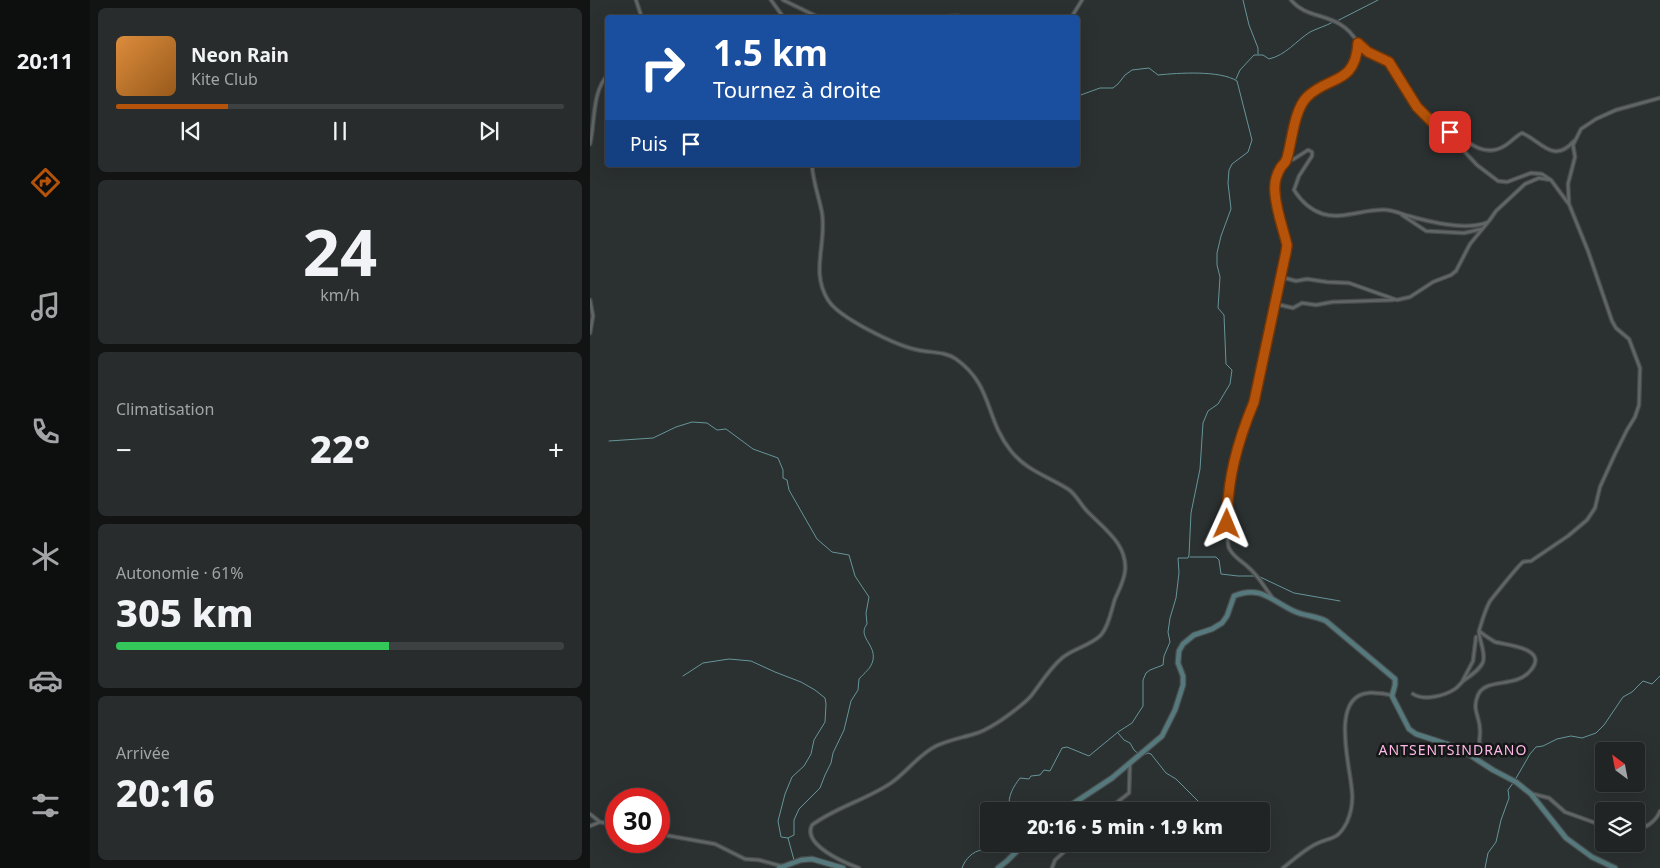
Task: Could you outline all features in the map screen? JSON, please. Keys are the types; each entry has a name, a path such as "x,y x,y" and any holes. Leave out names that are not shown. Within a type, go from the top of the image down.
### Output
{"street":[{"path":"636,0 641,15"},
{"path":"771,0 782,15"},
{"path":"783,0 814,15"},
{"path":"1073,15 1082,0"},
{"path":"1291,0 1308,12 1336,21 1353,35 1358,43 1368,52 1389,62 1417,107 1435,125 1455,133 1483,150 1499,149 1522,132 1542,147 1549,149 1558,150 1566,148 1575,140"},
{"path":"1286,162 1289,145 1303,102 1316,90 1345,75 1355,58 1358,43"},
{"path":"590,144 596,100 601,83 605,78"},
{"path":"1569,204 1568,184 1574,157 1573,145 1581,130 1616,110 1660,98"},
{"path":"1413,694 1425,697 1441,695 1458,687 1478,669 1484,657 1479,640 1480,631 1483,617 1490,601 1508,581 1516,568 1526,561 1531,561 1568,536 1587,520 1595,508 1600,487 1635,417 1639,405 1640,368 1634,350 1629,339 1616,328 1612,321 1585,243 1569,204 1551,180 1542,174 1532,173 1507,182 1498,181 1477,164 1451,133"},
{"path":"1489,222 1478,226 1458,225 1388,210 1349,214 1323,214 1308,206 1294,190 1298,176 1312,156 1312,152 1308,150 1281,166 1276,180 1275,192 1287,245 1254,402 1246,421 1230,474 1227,502 1229,548 1257,576 1272,597 1298,613 1326,621 1395,678 1392,696 1409,729 1416,734 1459,748 1514,781 1531,794 1566,838 1592,858 1615,868"},
{"path":"812,167 822,213 823,229 818,270 822,288 832,306 881,337 918,350 942,353 956,359 964,366 982,385 994,424 1010,450 1030,469 1070,490 1086,510 1117,541 1126,570 1102,634 1094,641 1066,654 1029,697 1008,715 979,733 958,737 924,752 903,774 890,784 833,812 812,825 811,834 817,844 837,858 859,868"},
{"path":"1276,304 1293,308 1302,303 1316,305 1332,302 1397,300 1410,297 1433,282 1456,271 1470,244 1496,211 1524,184 1539,178 1551,180"},
{"path":"1399,213 1426,231 1464,233 1484,228"},
{"path":"1281,277 1296,281 1307,279 1349,283 1397,300"},
{"path":"590,300 593,316 590,334"},
{"path":"1076,802 1098,788 1162,736 1175,710 1183,685 1184,676 1178,663 1179,651 1183,644 1194,635 1212,629 1222,623 1227,616 1234,596 1251,592 1272,597"},
{"path":"1477,759 1480,730 1475,702 1479,692 1483,687 1490,684 1514,681 1525,675 1532,670 1535,660 1530,651 1496,642 1480,631"},
{"path":"1463,681 1473,661 1476,637"},
{"path":"1283,868 1312,846 1339,835 1348,820 1352,804 1352,791 1344,721 1350,705 1356,698 1367,692 1392,696"},
{"path":"1117,802 1128,793 1130,763"},
{"path":"1531,794 1549,798 1565,812 1595,823"},
{"path":"1645,826 1658,817 1660,811"},
{"path":"590,814 600,822 605,823"},
{"path":"590,826 600,822"},
{"path":"670,836 715,844 746,859 759,860 781,867 812,859 844,868"},
{"path":"998,868 1016,852"},
{"path":"1052,868 1055,860 1064,852"}],"waterway":[{"path":"1243,0 1249,25 1258,48 1258,54"},
{"path":"1337,21 1378,0"},
{"path":"1236,79 1240,70 1254,55 1263,55 1269,59 1275,57 1286,51 1310,32 1333,22"},
{"path":"1009,802 1015,785 1020,778 1029,779 1031,776 1040,775 1044,770 1050,771 1062,748 1067,747 1089,756 1132,723 1143,706 1143,680 1146,673 1163,665 1164,656 1170,642 1168,632 1176,598 1179,573 1178,558 1188,558 1189,555 1191,513 1200,469 1203,423 1208,411 1218,404 1230,384 1232,370 1226,364 1224,315 1218,308 1220,277 1217,253 1231,209 1228,183 1229,170 1232,164 1248,152 1252,140 1237,81 1220,75 1210,74 1158,75 1149,68 1132,70 1113,88 1100,88 1080,95"},
{"path":"609,441 653,438 692,422 707,423 717,430 726,429 753,449 778,458 783,470 783,478 787,480 789,490 817,539 832,552 849,555 855,576 869,597 866,613 867,624 864,633 872,649 873,660 869,668 859,679 858,690 851,701 844,730 820,788 799,809 794,820 794,835 788,838 794,860"},
{"path":"1190,557 1216,557 1219,560 1221,574 1258,576 1294,593 1340,601"},
{"path":"683,676 703,663 729,659 751,661 801,682 825,698 825,722 814,740 811,754 804,766 792,777 785,794 778,821 781,837 788,838"},
{"path":"1515,780 1536,747 1543,746 1557,739 1571,736 1582,738 1596,733 1604,725 1623,697 1632,692 1643,681 1652,684 1660,676"},
{"path":"1118,733 1141,756 1148,753 1151,754 1166,773 1176,779 1199,802"},
{"path":"1485,868 1488,853 1496,842 1509,798 1508,790 1513,783"},
{"path":"962,868 970,856 980,851"}],"district":[{"name":"ANTSENTSINDRANO","path":"1453,749"}],"route":[{"path":"1227,524 1230,474 1246,421 1254,402 1287,245 1276,203 1276,180 1281,166 1286,162 1289,145 1303,102 1316,90 1345,75 1355,58 1358,43 1368,52 1389,62 1417,107 1435,125 1450,132"}]}
